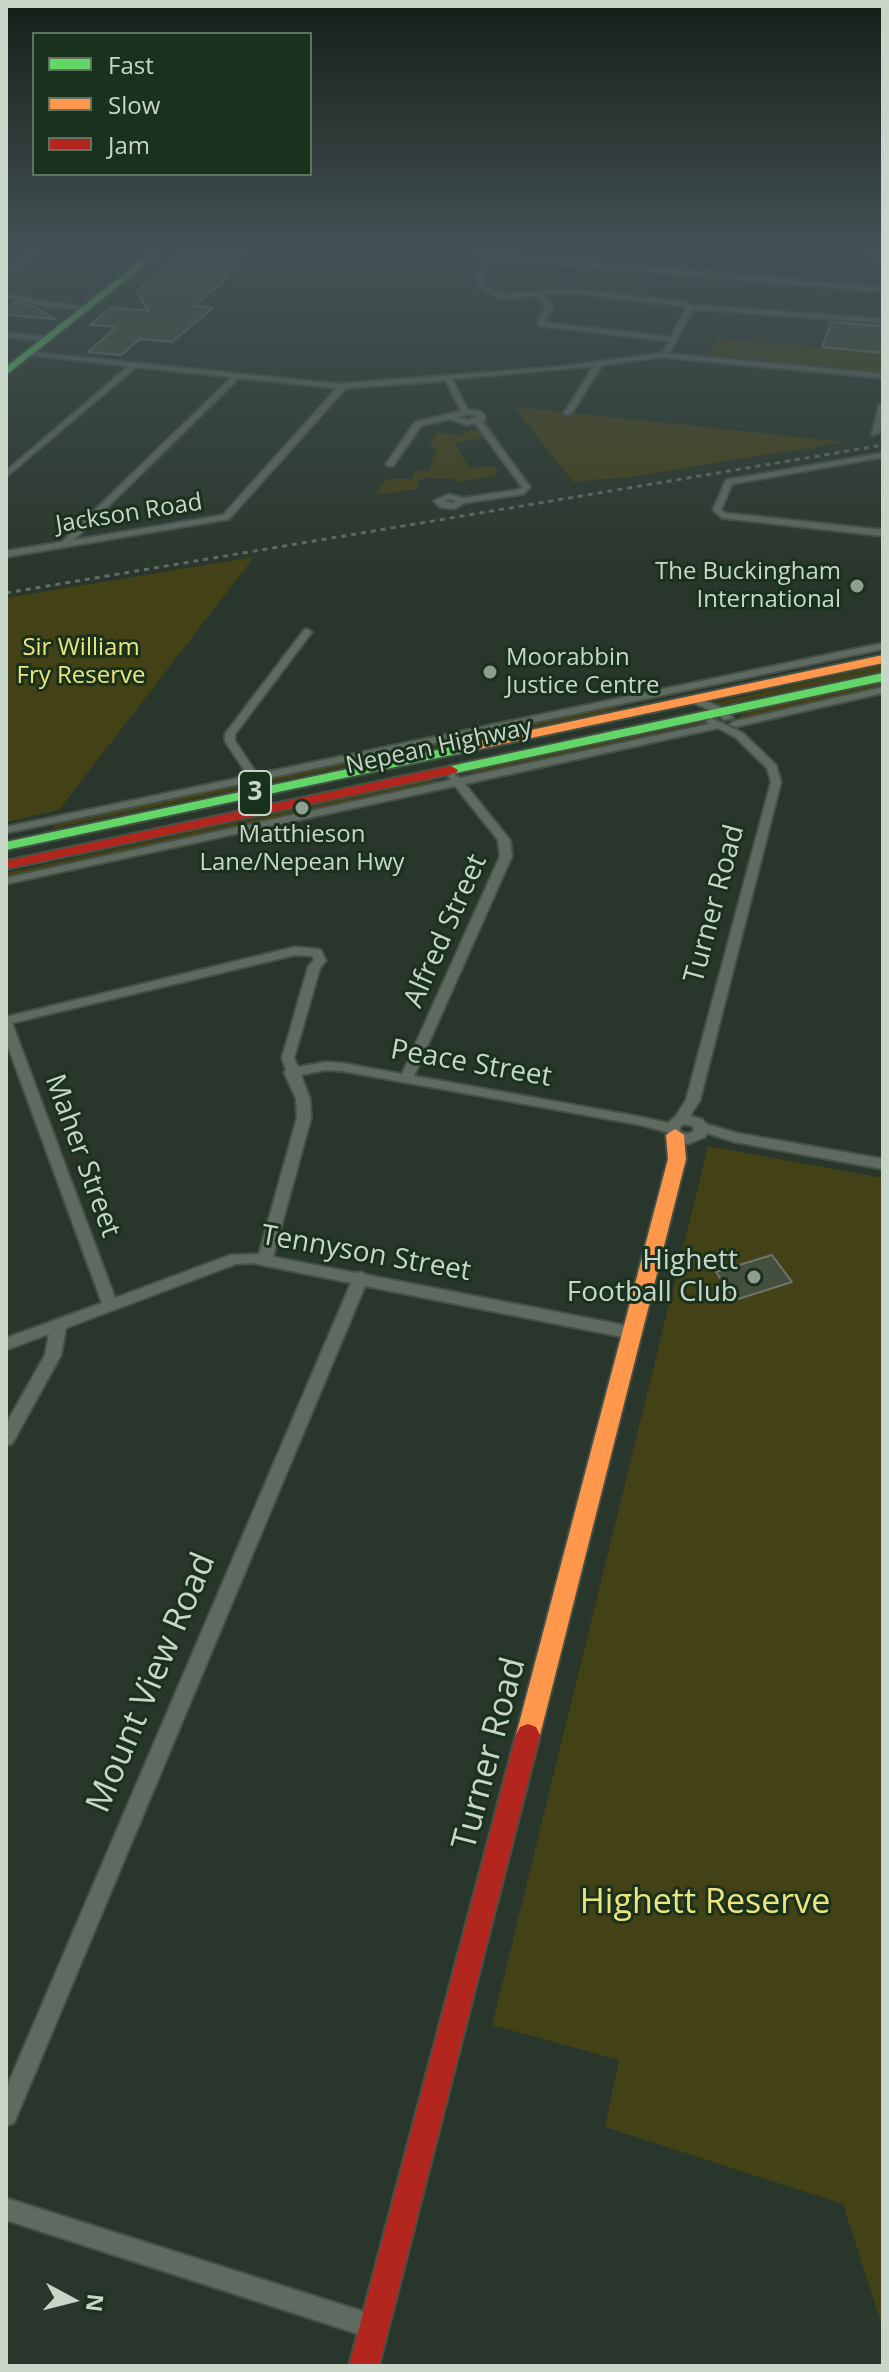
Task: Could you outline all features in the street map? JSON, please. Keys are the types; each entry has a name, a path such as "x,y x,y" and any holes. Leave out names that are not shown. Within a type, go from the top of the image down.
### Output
{"main road":[{"name":"Nepean Highway","path":"6,865 453,776 696,708 758,685 883,659"},
{"name":"Nepean Highway","path":"6,846 41,831 636,711 696,708 728,724 883,677"},
{"path":"41,831 51,855"},
{"name":"Turner Road","path":"364,2366 686,1129"}],"street":[{"path":"6,475 134,365"},
{"path":"141,365 343,386 446,382 586,365 593,374"},
{"path":"568,413 599,365"},
{"path":"766,365 883,376"},
{"path":"64,545 238,375"},
{"path":"446,382 526,487 520,492 462,501"},
{"name":"Jackson Road","path":"6,554 208,522 230,514 343,386"},
{"path":"875,433 883,405"},
{"path":"390,464 418,424 472,415"},
{"path":"453,416 459,422 472,415"},
{"path":"883,455 729,482 717,510 722,515 883,533"},
{"path":"254,778 230,741 230,734 307,632"},
{"path":"6,830 41,831 254,778 883,646"},
{"name":"Nepean Highway","path":"727,679 758,685"},
{"path":"6,881 453,776 728,724 883,690"},
{"path":"636,711 647,695"},
{"name":"Turner Road","path":"686,1129 776,782 772,767 728,724"},
{"name":"Alfred Street","path":"406,1079 506,856 504,840 453,776"},
{"path":"6,1023 284,954 302,954 314,960 289,1049 291,1072 303,1099 304,1118 265,1258"},
{"name":"Maher Street","path":"6,1023 110,1305"},
{"name":"Peace Street","path":"291,1072 325,1066 883,1164"},
{"name":"Tennyson Street","path":"6,1344 235,1259 265,1258 633,1333"},
{"name":"Mount View Road","path":"6,2115 361,1277"},
{"path":"6,1439 53,1355 59,1324"},
{"path":"6,2209 374,2327"}],"green space":[{"path":"808,365 883,365 883,372"},
{"path":"514,407 845,442 637,476 573,482"},
{"path":"473,429 481,430 486,437 455,443 469,468 495,466 498,473 495,476 458,482 454,479 426,478 417,481 419,489 374,495 387,479 411,479 416,471 429,470 437,447 429,446 437,432 460,436"},
{"name":"Sir William Fry Reserve","path":"254,557 59,810 6,822 6,598"},
{"path":"883,665 883,671 722,705 709,704"},
{"path":"883,681 883,687 738,718 747,711"},
{"path":"639,699 609,711 50,829 61,822"},
{"path":"694,722 708,722 468,775 474,770"},
{"path":"424,781 442,781 6,877 6,873"},
{"name":"Highett Reserve","path":"708,1146 883,1178 883,2329 843,2204 605,2127 619,2060 492,2025"}],"building":[{"name":"Highett Football Club","path":"772,1255 792,1282 735,1300 716,1272"}],"railway":[{"path":"6,593 883,445"}],"traffic: fast":[{"path":"6,372 15,365"},
{"path":"451,770 883,677"},
{"path":"6,846 470,747"}],"traffic: slow":[{"path":"470,747 883,659"},
{"path":"528,1735 677,1159 675,1135"}],"traffic: jam":[{"path":"6,865 451,770"},
{"path":"364,2366 528,1735"}],"place":[{"name":"The Buckingham International","path":"857,586"},
{"name":"Moorabbin Justice Centre","path":"490,672"},
{"name":"Matthieson Lane/Nepean Hwy","path":"302,808"},
{"name":"Highett Football Club","path":"754,1277"}]}
